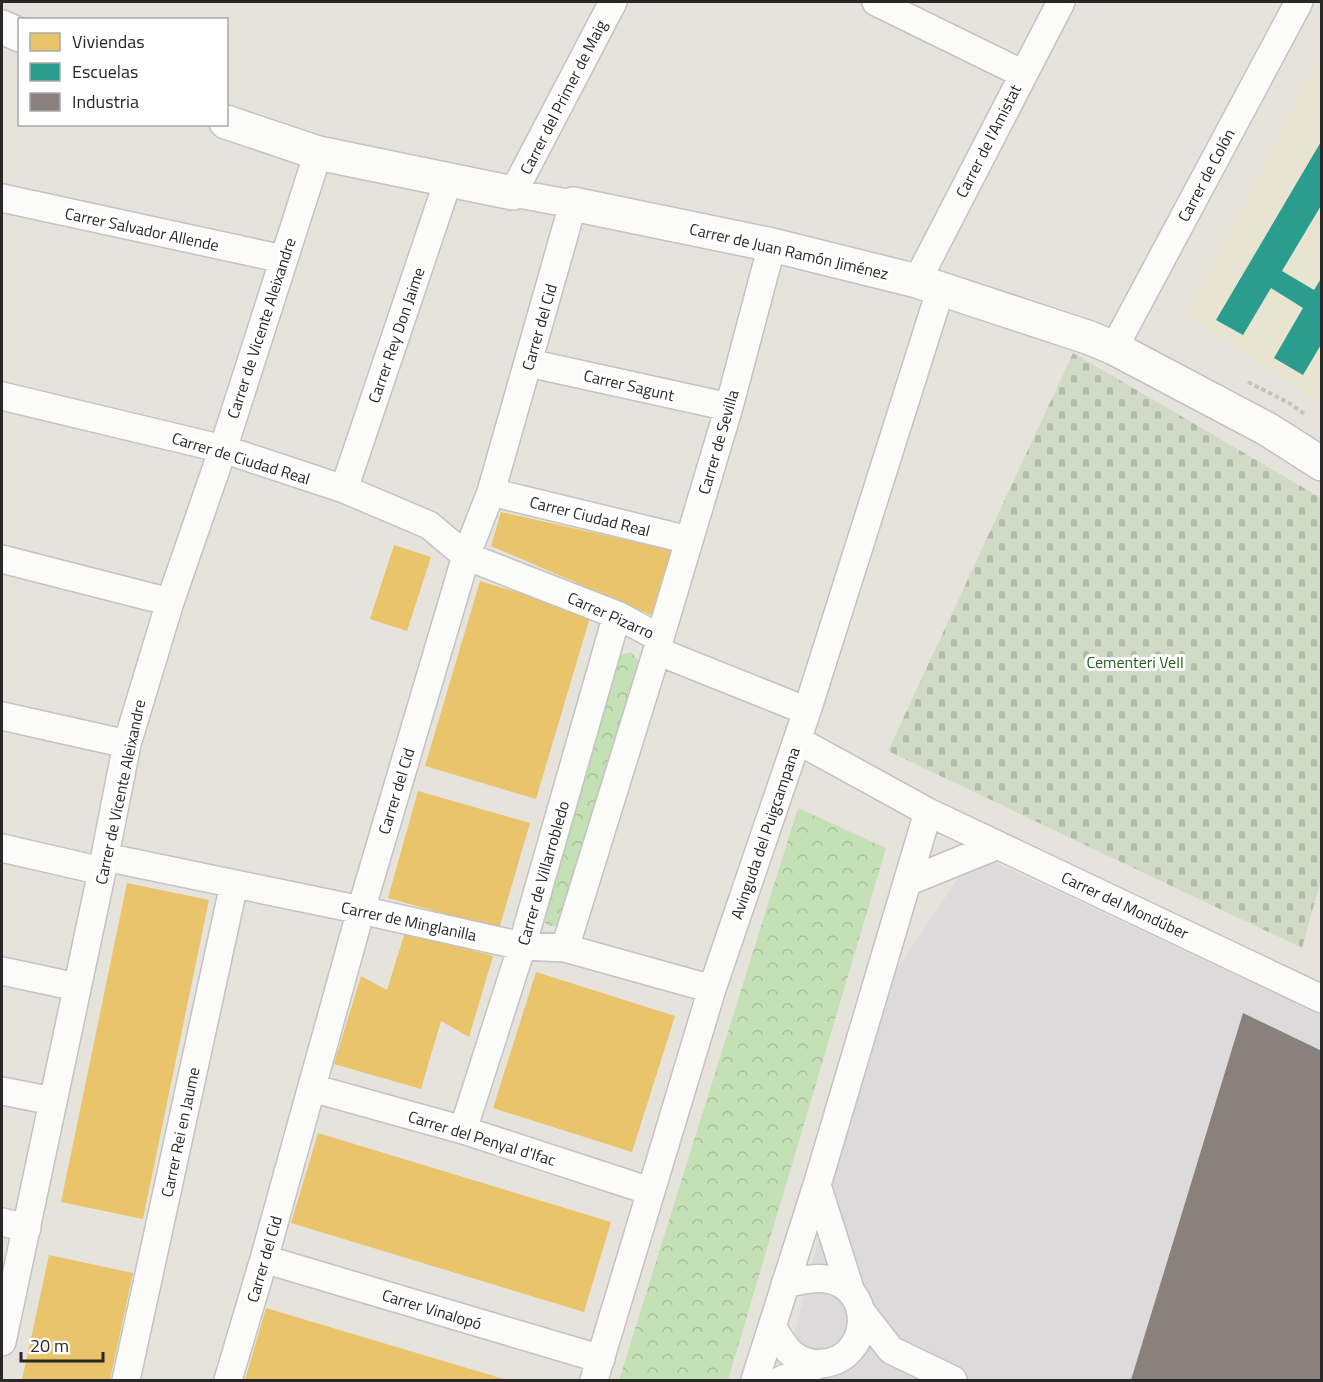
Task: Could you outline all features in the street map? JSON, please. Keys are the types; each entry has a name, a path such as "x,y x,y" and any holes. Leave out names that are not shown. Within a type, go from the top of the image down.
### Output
{"street":[{"name":"Carrer del Primer de Maig","path":"513,193 613,2"},
{"path":"876,2 1023,74"},
{"name":"Carrer de l'Amistat","path":"929,284 1023,74 1061,2"},
{"name":"Carrer de Colón","path":"1114,348 1299,2"},
{"path":"2,27 18,34"},
{"name":"Carrer de Juan Ramón Jiménez","path":"228,123 318,153 772,245 929,284 1114,348 1267,429 1322,464"},
{"name":"Carrer de Vicente Aleixandre","path":"2,1342 14,1225 53,1101 104,864 127,744 170,602 223,449 318,153"},
{"name":"Carrer Rey Don Jaime","path":"344,489 448,181"},
{"name":"Carrer Salvador Allende","path":"2,198 283,259"},
{"name":"Carrer del Cid","path":"228,1380 361,910 466,556 491,492 573,204"},
{"name":"Carrer de Sevilla","path":"659,644 729,407 772,245"},
{"name":"Avinguda del Puigcampana","path":"597,1370 712,989 807,711 929,284"},
{"name":"Carrer Sagunt","path":"529,363 729,407"},
{"name":"Carrer de Ciudad Real","path":"2,396 223,449 344,489 429,525 466,556"},
{"name":"Carrer Ciudad Real","path":"491,492 689,540"},
{"name":"Carrer Pizarro","path":"466,556 617,615 659,644 807,711"},
{"path":"2,559 170,602"},
{"name":"Carrer de Villarrobledo","path":"463,1130 522,946 617,615"},
{"path":"565,948 659,644"},
{"path":"2,716 127,744"},
{"path":"755,1380 817,1185 928,812 797,740"},
{"name":"Carrer del Mondúber","path":"928,812 1322,999"},
{"path":"907,882 998,845"},
{"name":"Carrer de Minglanilla","path":"2,848 234,884 522,946 565,948 712,989"},
{"name":"Carrer Rei en Jaume","path":"126,1380 234,884"},
{"path":"2,971 77,987"},
{"name":"Carrer del Penyal d'Ifac","path":"312,1088 463,1130 650,1191"},
{"path":"2,1091 53,1101"},
{"path":"781,1380 829,1362 851,1350 862,1328 856,1301 817,1185"},
{"name":"Carrer Vinalopó","path":"264,1259 597,1370"},
{"path":"785,1284 813,1279 827,1279 840,1284 856,1301 891,1350 953,1380"},
{"path":"771,1327 791,1354 802,1361 815,1364 891,1350"}],"shaded area":[{"path":"1321,56 1321,404 1186,314"},
{"path":"975,853 1321,1015 1321,1380 783,1380 878,997"}],"green space":[{"name":"Cementeri Vell","path":"1073,353 1321,498 1322,876 1302,948 888,751"},
{"path":"631,652 639,661 638,671 562,926 548,926 541,918 613,664 620,655"},
{"path":"798,808 886,848 728,1380 619,1380"}],"building: Viviendas":[{"path":"501,512 675,551 656,617 491,546"},
{"path":"394,545 431,557 407,631 370,619"},
{"path":"480,581 591,614 536,799 425,766"},
{"path":"418,791 530,823 499,929 388,898"},
{"path":"127,883 209,900 143,1219 61,1202"},
{"path":"405,932 493,956 469,1037 441,1021 421,1089 334,1064 361,976 387,990"},
{"path":"536,972 675,1016 632,1152 493,1108"},
{"path":"318,1133 611,1222 584,1312 291,1223"},
{"path":"49,1255 133,1273 110,1380 22,1380"},
{"path":"266,1308 507,1380 245,1380"}],"building: Escuelas":[{"path":"1322,140 1322,204 1282,271 1314,290 1322,277 1322,343 1303,375 1274,358 1303,308 1271,288 1243,335 1216,320"}],"building: Industria":[{"path":"1243,1013 1322,1051 1322,1380 1131,1380"}]}
